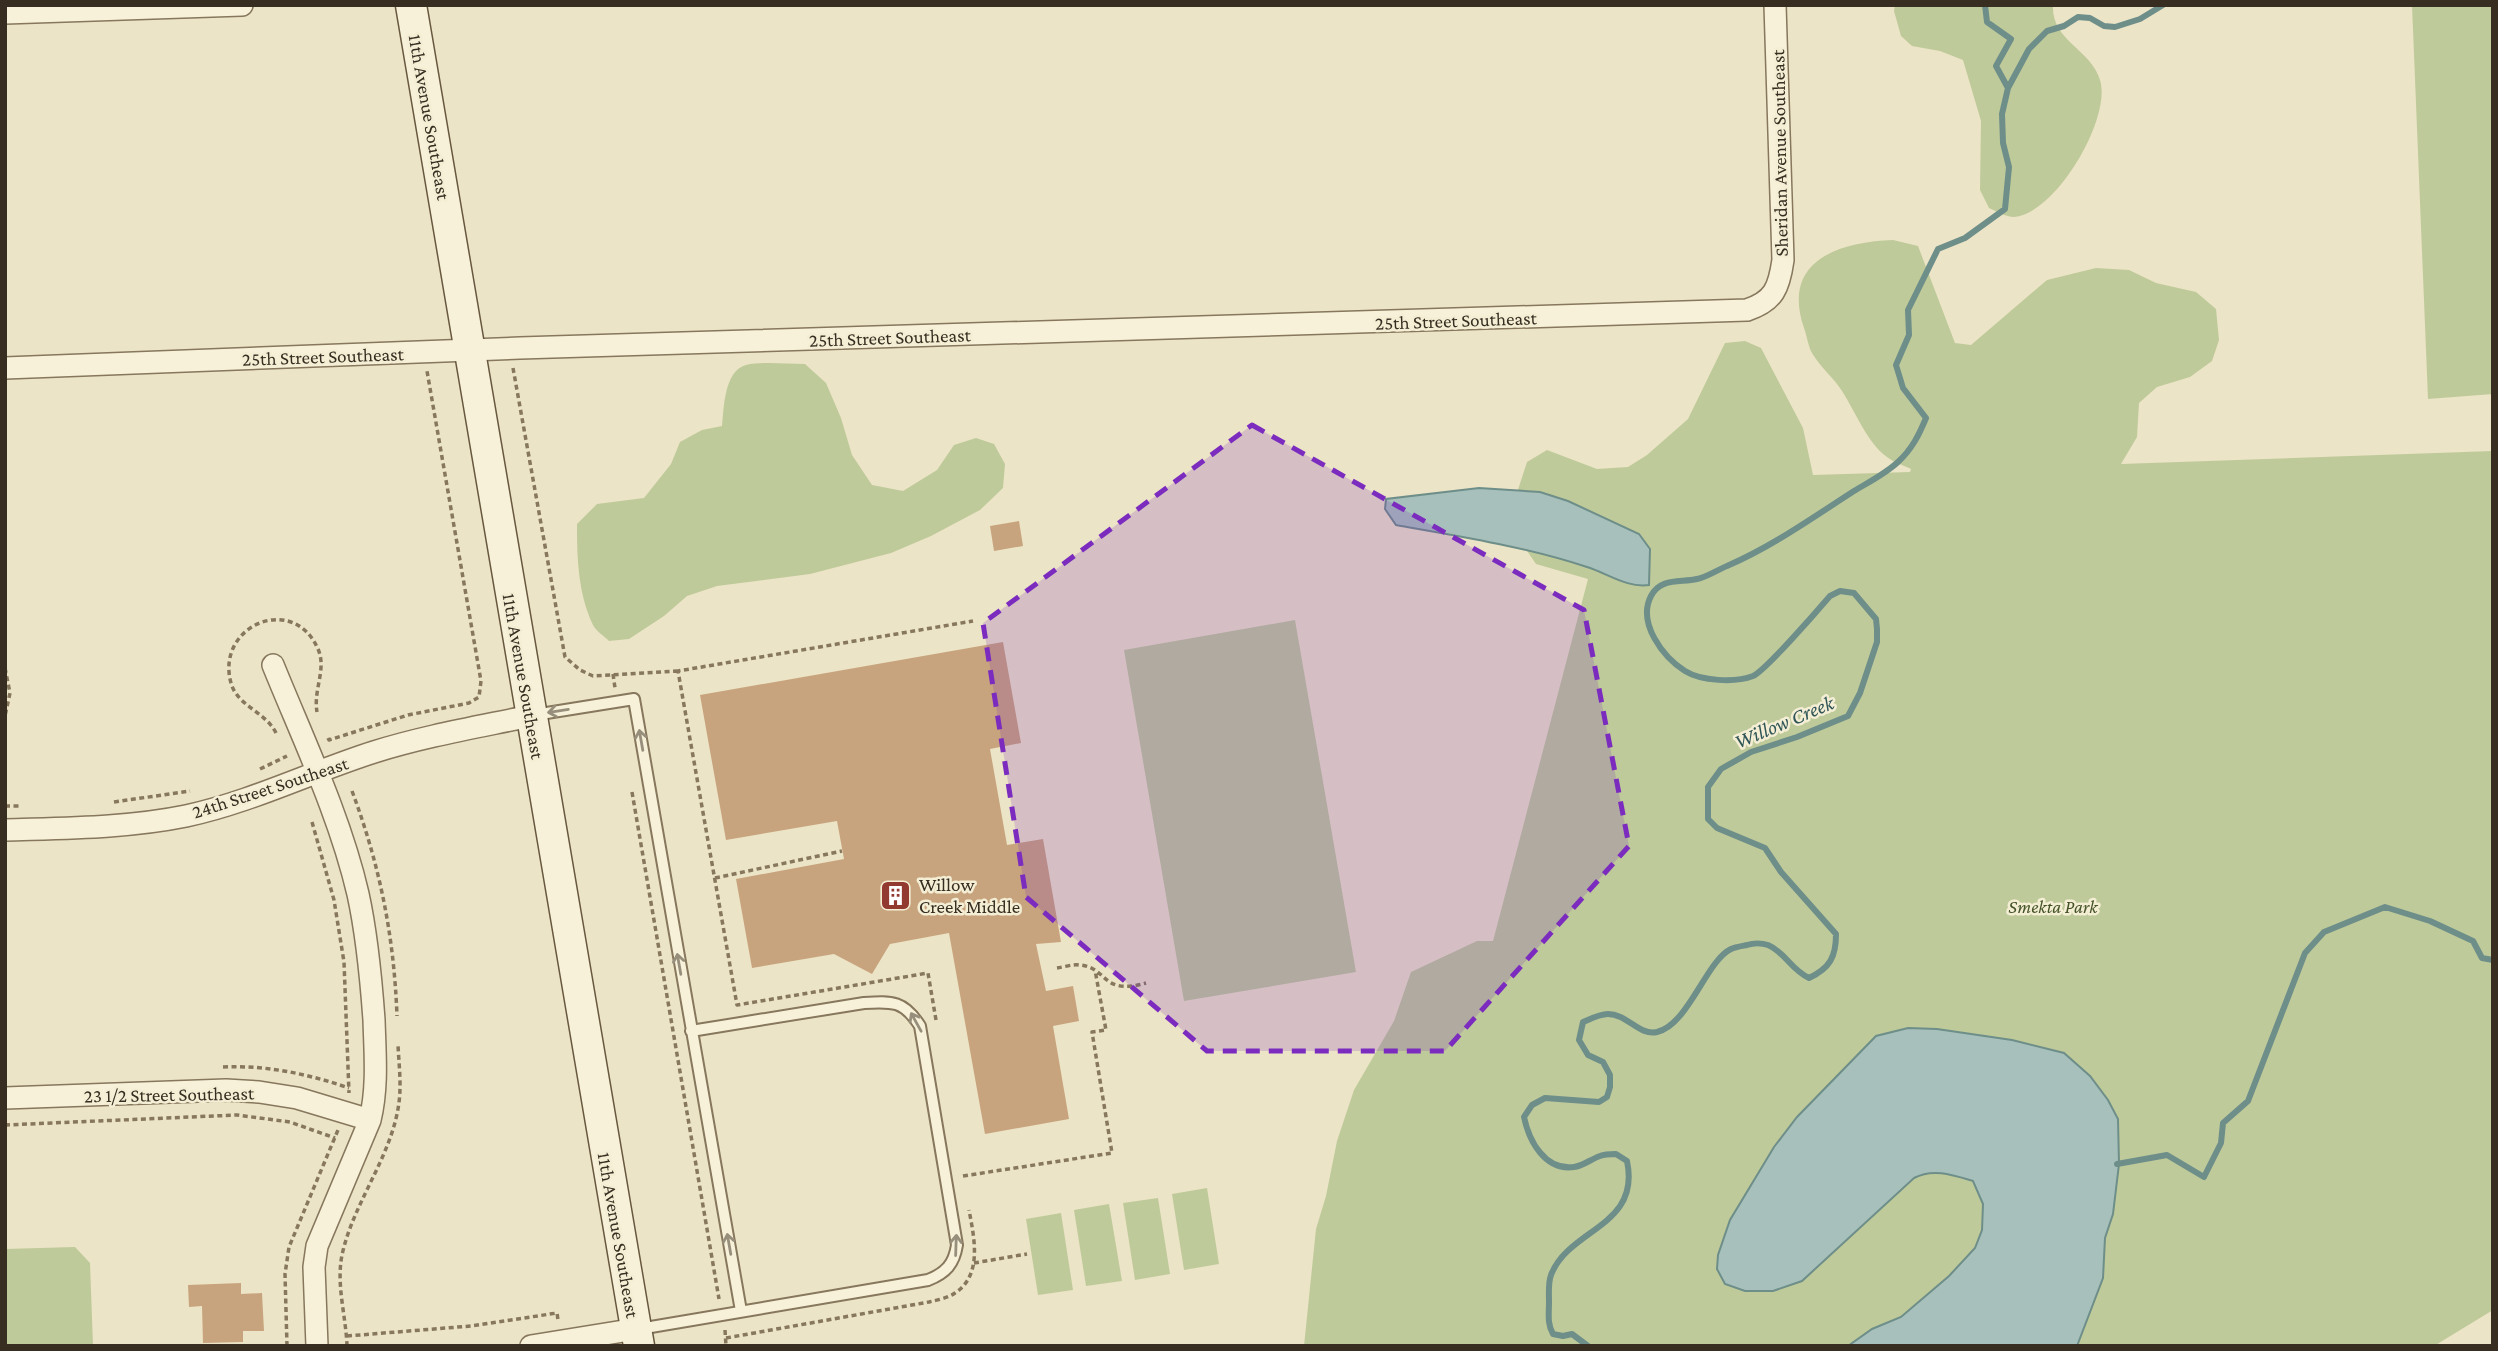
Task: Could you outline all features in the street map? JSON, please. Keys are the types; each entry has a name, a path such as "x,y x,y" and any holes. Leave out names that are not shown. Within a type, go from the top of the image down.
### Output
{"main road":[{"name":"11th Avenue Southeast","path":"411,5 637,1337"}],"street":[{"path":"5,13 242,5"},
{"name":"Sheridan Avenue Southeast","path":"1771,298 1777,288 1783,260 1775,5"},
{"name":"25th Street Southeast","path":"5,368 510,348 1730,311 1761,306 1771,298"},
{"path":"273,665 317,773 352,872 365,936 375,1049 376,1086 370,1121 317,1246 314,1267 317,1346"},
{"name":"24th Street Southeast","path":"5,830 102,827 178,817 233,803 422,738 530,716"},
{"name":"23 1/2 Street Southeast","path":"5,1098 226,1090 259,1092 297,1098 370,1121"},
{"path":"531,1346 563,1341 637,1337"}],"lane":[{"path":"530,716 634,699 741,1311"},
{"path":"637,1337 741,1311 910,1284 940,1275 955,1258 957,1245 920,1026 901,1004 864,1003 691,1031"}],"path":[{"path":"510,348 565,657 580,670 593,676 678,671 973,621"},
{"path":"329,740 408,715 469,704 479,697 481,681 423,352"},
{"path":"5,668 10,693 5,716"},
{"path":"678,671 737,1005 928,973"},
{"path":"255,771 288,758"},
{"path":"103,803 160,797 200,789"},
{"path":"5,806 30,806"},
{"path":"312,821 326,869 341,940 347,995 349,1088"},
{"path":"715,877 842,851"},
{"path":"1057,968 1080,965 1095,970 1109,983 1119,987 1146,983"},
{"path":"963,1176 1112,1153 1092,1032 1106,1030 1095,970"},
{"path":"347,1346 339,1278 342,1255 394,1126 400,1090"},
{"path":"5,1125 237,1115 290,1122 335,1138"},
{"path":"726,1346 726,1338 929,1302 955,1293 970,1276 974,1263 1027,1254"},
{"path":"347,1336 459,1327 556,1313 563,1341"}],"highlighted area":[{"path":"1252,425 1584,610 1629,846 1445,1051 1207,1051 1026,897 983,623"}],"green space":[{"path":"1895,5 2053,5 2058,28 2095,69 2100,80 2101,97 2098,117 2077,162 2047,200 2030,212 2014,217 1989,208 1980,190 1981,121 1963,60 1940,51 1912,46 1901,36 1894,11"},
{"path":"2412,5 2493,5 2493,394 2428,399"},
{"name":"Smekta Park","path":"1893,240 1918,246 1955,343 1971,345 2047,280 2096,268 2129,270 2156,283 2196,292 2216,309 2219,340 2212,361 2190,377 2157,387 2139,403 2137,437 2121,464 2493,451 2493,1310 2434,1346 1304,1346 1316,1229 1337,1141 1354,1090 1394,1021 1411,972 1477,941 1493,941 1588,579 1536,564 1523,545 1516,496 1527,462 1547,450 1597,469 1628,467 1647,455 1688,419 1725,343 1745,341 1761,348 1803,428 1813,475 1910,472 1911,469 1889,459 1874,444 1839,386 1815,358 1799,305 1800,286 1808,271 1819,260 1853,245"},
{"path":"749,364 805,364 826,383 841,418 852,455 872,485 903,491 937,470 954,445 976,438 994,444 1005,464 1003,488 980,510 891,553 810,574 717,586 687,596 664,616 629,639 609,641 594,627 584,600 578,562 577,524 597,504 644,498 671,464 680,442 702,430 722,426 726,391 733,375"},
{"path":"1295,620 1356,972 1184,1001 1124,650"},
{"path":"1207,1188 1219,1264 1184,1270 1172,1194"},
{"path":"1158,1198 1170,1274 1135,1280 1123,1203"},
{"path":"1109,1204 1122,1281 1086,1286 1074,1210"},
{"path":"1061,1213 1073,1290 1038,1295 1026,1219"},
{"path":"75,1247 90,1263 93,1346 5,1346 5,1249"}],"water":[{"path":"1479,488 1540,492 1568,501 1639,534 1650,549 1649,585 1626,582 1587,567 1516,548 1396,525 1385,509 1386,499"},
{"path":"1908,1028 1937,1029 2012,1040 2064,1053 2090,1076 2108,1100 2118,1119 2119,1164 2113,1214 2105,1238 2103,1278 2077,1346 1848,1346 1872,1329 1901,1317 1949,1276 1975,1248 1982,1230 1983,1204 1973,1181 1951,1175 1928,1173 1914,1178 1802,1281 1773,1291 1745,1291 1725,1284 1717,1269 1718,1255 1730,1220 1774,1147 1797,1117 1876,1036"}],"building":[{"path":"1019,521 1023,546 994,551 990,526"},
{"name":"Willow Creek Middle","path":"1003,642 1021,743 990,749 1007,845 1043,839 1061,942 1036,944 1046,991 1073,986 1079,1021 1053,1026 1069,1119 985,1134 949,933 890,944 872,974 834,954 752,968 736,879 844,859 837,821 726,840 700,695"},
{"path":"241,1283 241,1294 262,1293 264,1331 243,1331 243,1342 203,1343 202,1306 189,1307 188,1285"}],"waterway":[{"path":"1985,5 1987,22 2011,39 1996,66 2008,88"},
{"name":"Willow Creek","path":"1588,1346 1572,1334 1553,1334 1549,1318 1550,1278 1560,1259 1614,1214 1624,1200 1628,1183 1627,1161 1616,1154 1610,1154 1574,1167 1555,1164 1534,1144 1524,1117 1532,1105 1545,1098 1599,1102 1607,1097 1610,1075 1603,1062 1588,1055 1579,1040 1583,1022 1608,1014 1621,1017 1644,1031 1657,1032 1668,1027 1688,1005 1713,966 1731,949 1739,947 1768,945 1809,978 1827,966 1835,949 1836,934 1781,872 1765,848 1717,828 1708,819 1708,787 1721,769 1751,752 1848,716 1860,693 1877,642 1876,619 1854,593 1840,591 1830,596 1759,672 1737,680 1709,679 1685,671 1668,657 1654,638 1647,617 1651,596 1666,583 1701,578 1760,550 1882,474 1903,457 1915,442 1926,418 1903,388 1896,365 1909,335 1908,310 1938,249 1965,238 2005,209 2009,167 2003,143 2002,114 2008,88 2029,49 2047,31 2064,26 2078,17 2090,18 2104,26 2115,27 2140,19 2163,5"},
{"path":"2117,1164 2167,1155 2204,1177 2221,1143 2223,1123 2248,1101 2305,953 2324,932 2385,907 2430,921 2473,941 2482,958 2493,960"}],"place":[{"name":"Willow Creek Middle","path":"896,895"}]}
